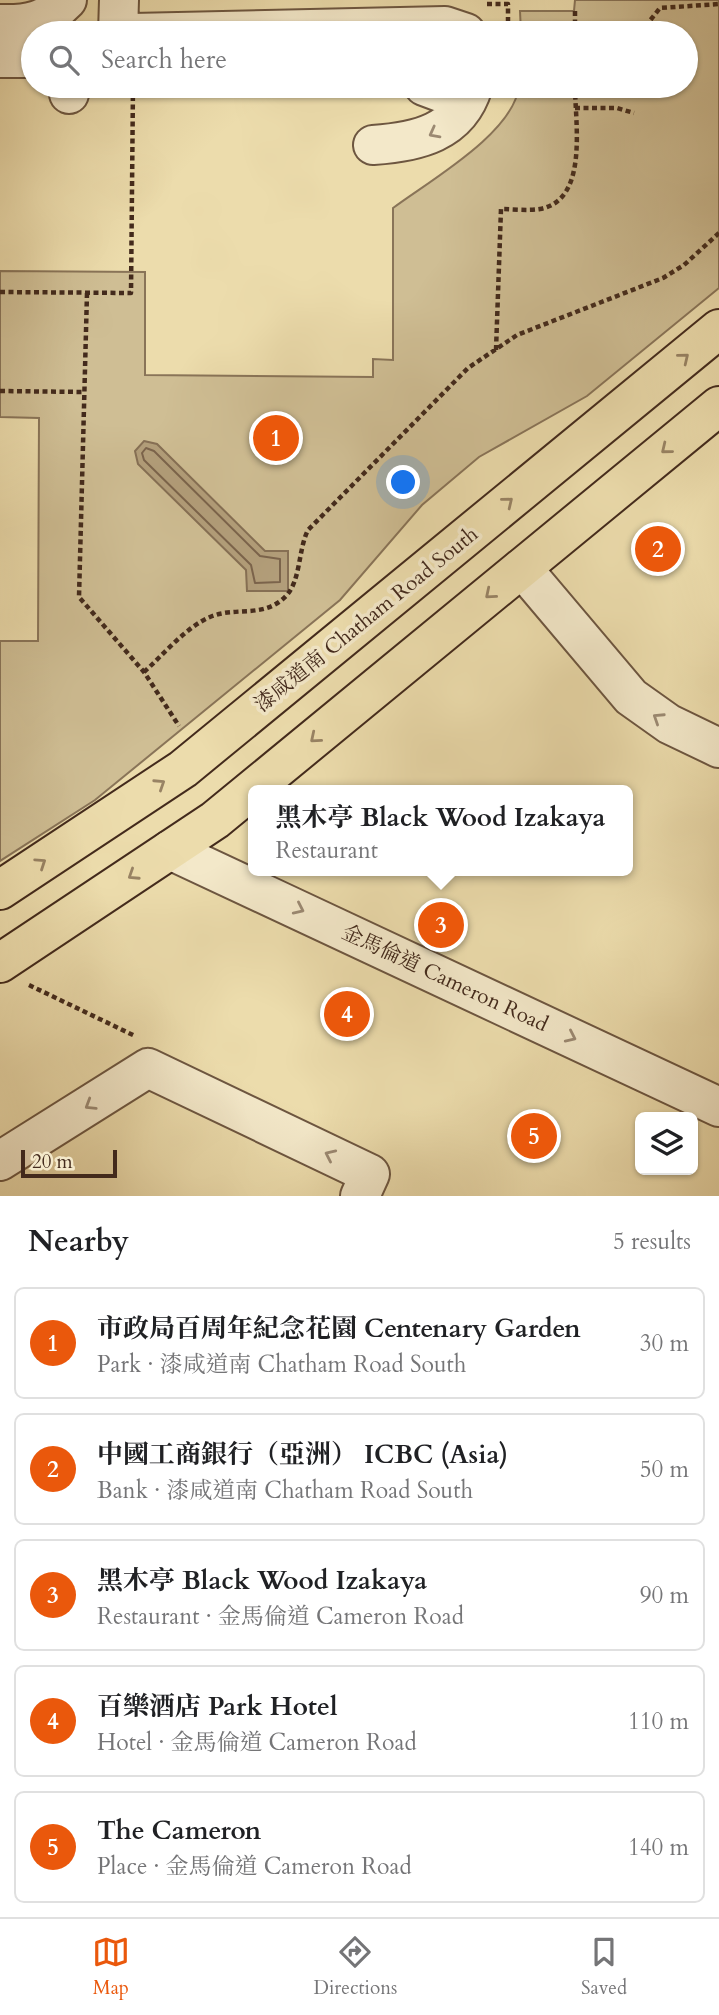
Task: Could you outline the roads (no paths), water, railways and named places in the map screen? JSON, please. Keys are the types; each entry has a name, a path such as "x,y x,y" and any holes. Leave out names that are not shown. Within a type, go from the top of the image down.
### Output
{"main road":[{"name":"漆咸道南 Chatham Road South","path":"0,890 183,769 719,329"},
{"path":"258,785 719,406"},
{"path":"0,963 215,820 248,793"},
{"path":"83,835 133,841 170,850"}],"street":[{"path":"38,21 67,0"},
{"path":"118,21 119,0"},
{"path":"0,24 21,24"},
{"path":"0,58 21,58"},
{"path":"373,145 409,143 437,131 460,112 466,98"},
{"path":"522,568 637,702 669,724 719,748"},
{"name":"金馬倫道 Cameron Road","path":"170,850 719,1107"},
{"path":"0,1161 148,1068 370,1174 359,1196"}],"water":[{"path":"144,441 157,444 265,551 288,551 288,591 247,591 246,570 138,464 135,451"}],"place":[{"name":"市政局百周年紀念花園 Centenary Garden","path":"276,438"},
{"name":"中國工商銀行（亞洲） ICBC (Asia)","path":"658,549"},
{"name":"黑木亭 Black Wood Izakaya","path":"441,925"},
{"name":"百樂酒店 Park Hotel","path":"347,1014"},
{"name":"The Cameron","path":"534,1136"}]}
